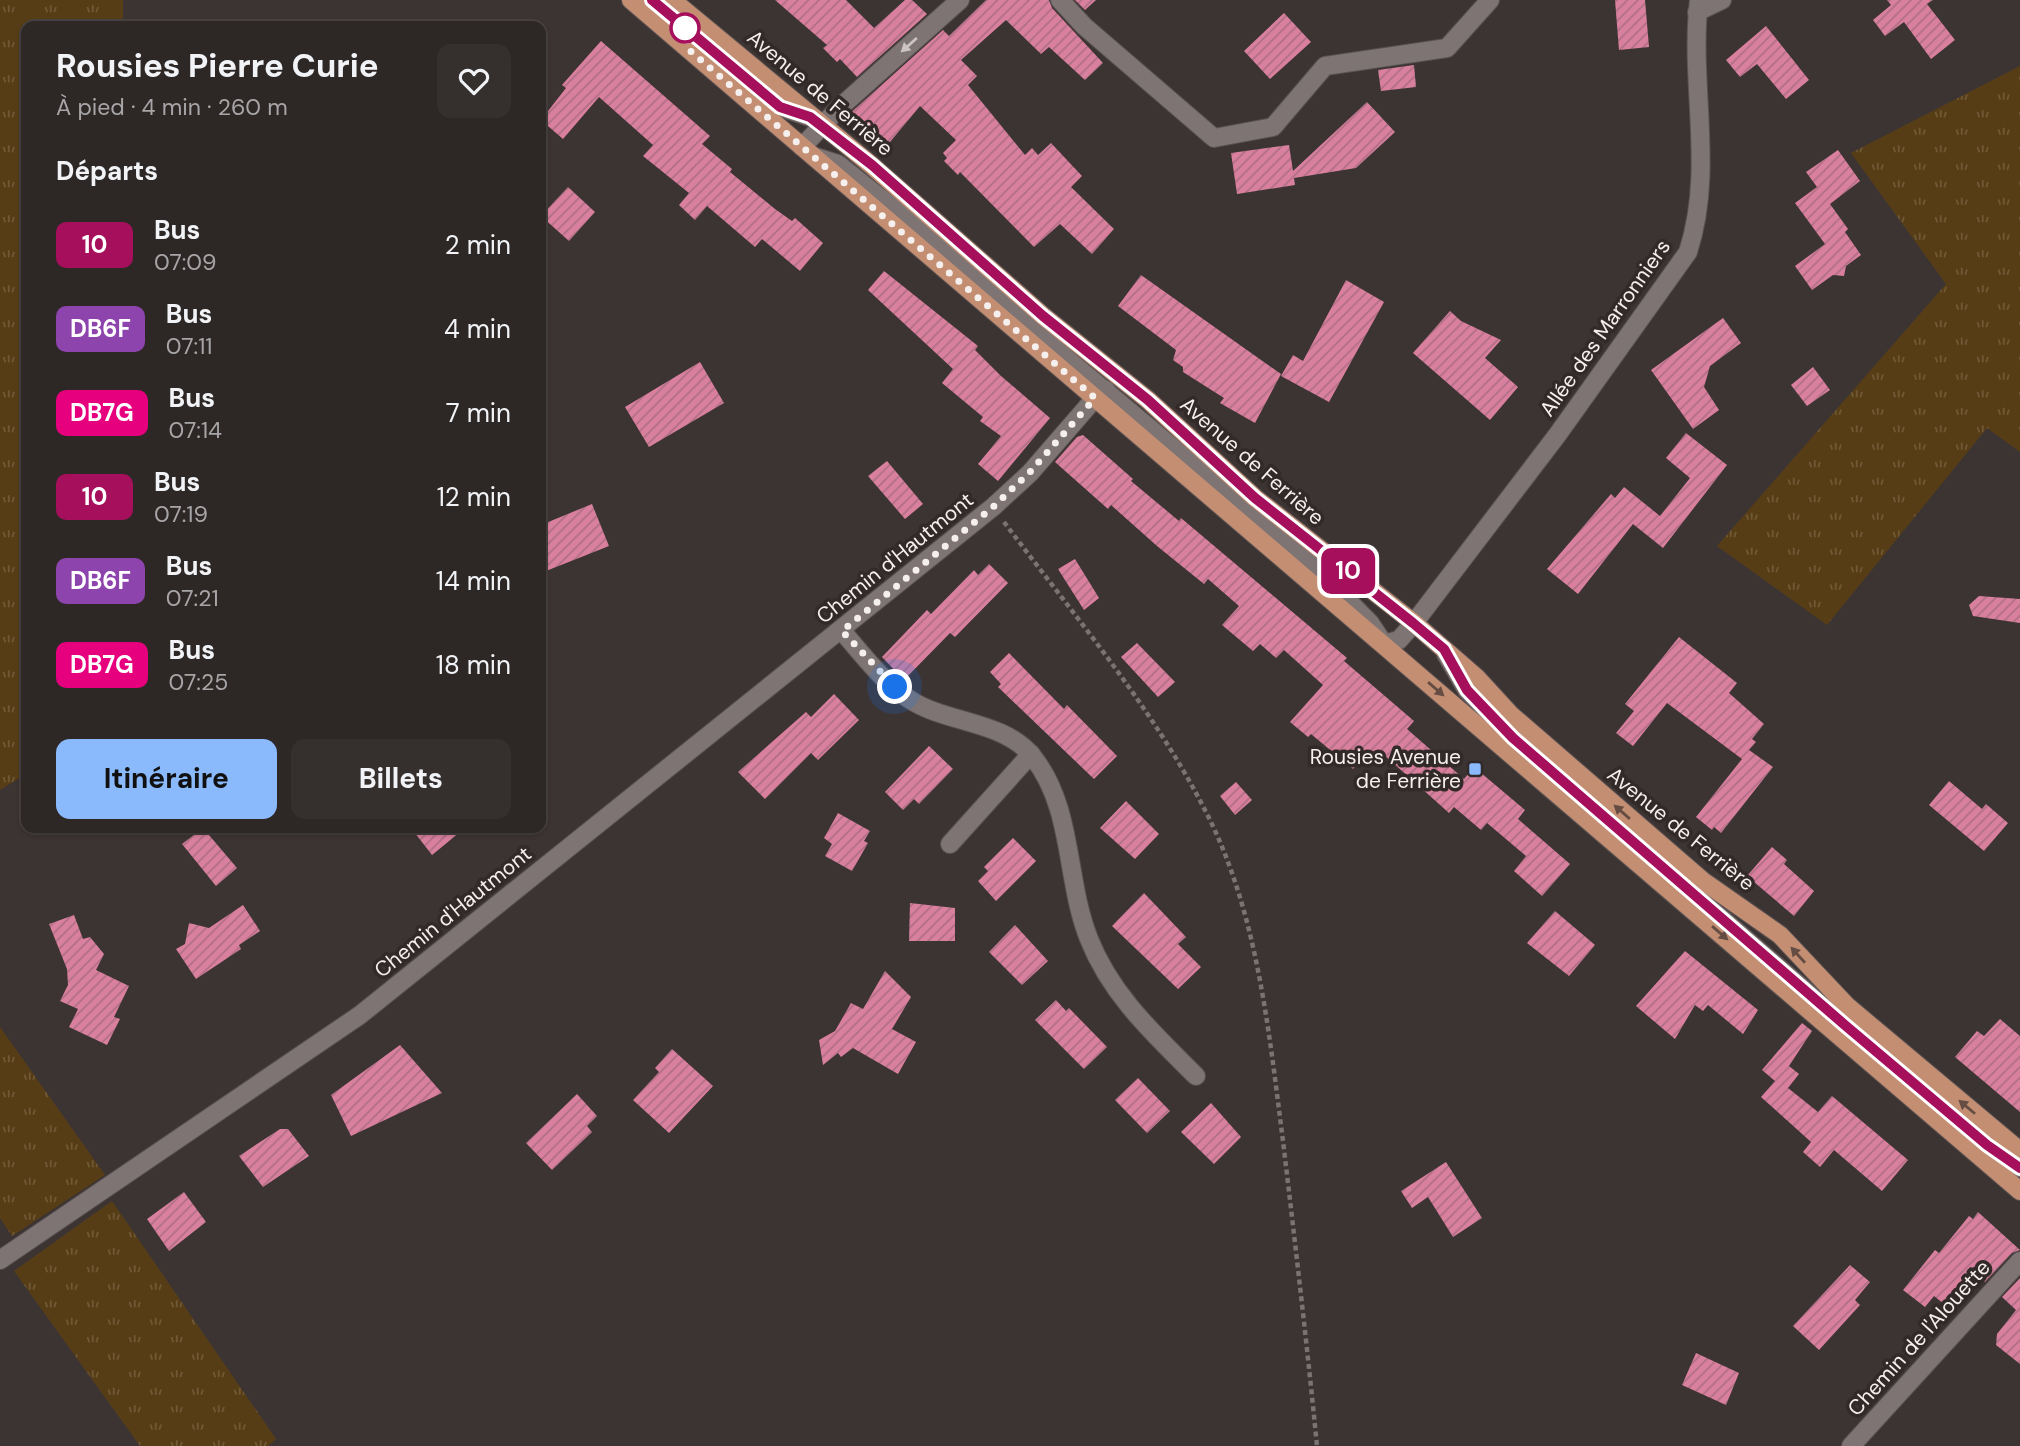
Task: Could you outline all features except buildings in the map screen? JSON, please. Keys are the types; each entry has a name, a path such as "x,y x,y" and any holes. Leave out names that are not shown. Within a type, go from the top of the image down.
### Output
{"main road":[{"path":"631,0 807,151 1100,391 1411,668 2020,1191"},
{"name":"Avenue de Ferrière","path":"672,0 1133,388 1255,498 1410,627 1444,649 1477,678 1511,715 1703,881 1780,935 1847,1006 2020,1151"}],"street":[{"path":"652,0 780,107 816,121"},
{"path":"807,151 816,121 838,109 960,0"},
{"path":"1060,0 1084,26 1214,138 1273,127 1325,66 1447,48 1490,0"},
{"name":"Allée des Marronniers","path":"1410,627 1558,434 1688,251 1698,221 1701,173 1698,6 1722,0"},
{"path":"1089,352 1097,369 1100,391 1133,388"},
{"name":"Chemin d'Hautmont","path":"0,1260 360,1015 842,631 993,507 1030,472 1100,391"},
{"path":"1384,644 1399,640 1410,627"},
{"path":"1410,627 1404,644 1411,668"},
{"path":"842,631 881,675 909,699 950,718 981,726 1010,739 1031,754 1045,776 1059,807 1088,936 1104,971 1129,1009 1196,1076"},
{"path":"1444,649 1467,690 1513,738 1857,1035 1987,1145 2020,1168"},
{"path":"950,844 1031,754"},
{"name":"Chemin de l'Alouette","path":"1851,1446 2020,1262"}],"path":[{"path":"993,507 1176,757 1209,818 1234,877 1262,998 1276,1085 1317,1446"}],"green space":[{"path":"0,0 123,0 123,21 21,21 21,777 0,790"},
{"path":"2020,66 2020,452 1987,428 1827,625 1717,546 1946,284 1851,153"},
{"path":"0,1027 105,1175 12,1236 0,1218"},
{"path":"112,1201 276,1439 268,1446 140,1446 14,1271"}],"bus line":[{"name":"10","path":"652,0 780,107 810,117 872,165 1043,316 1148,400 1255,498 1444,649 1467,690 1513,738 1726,919 1846,1026 1987,1145 2020,1168"}],"place":[{"name":"Rousies Avenue de Ferrière","path":"1475,769"}],"route":[{"path":"685,28 688,49 942,264 1095,398 1030,472 993,507 842,631 895,687"}]}
